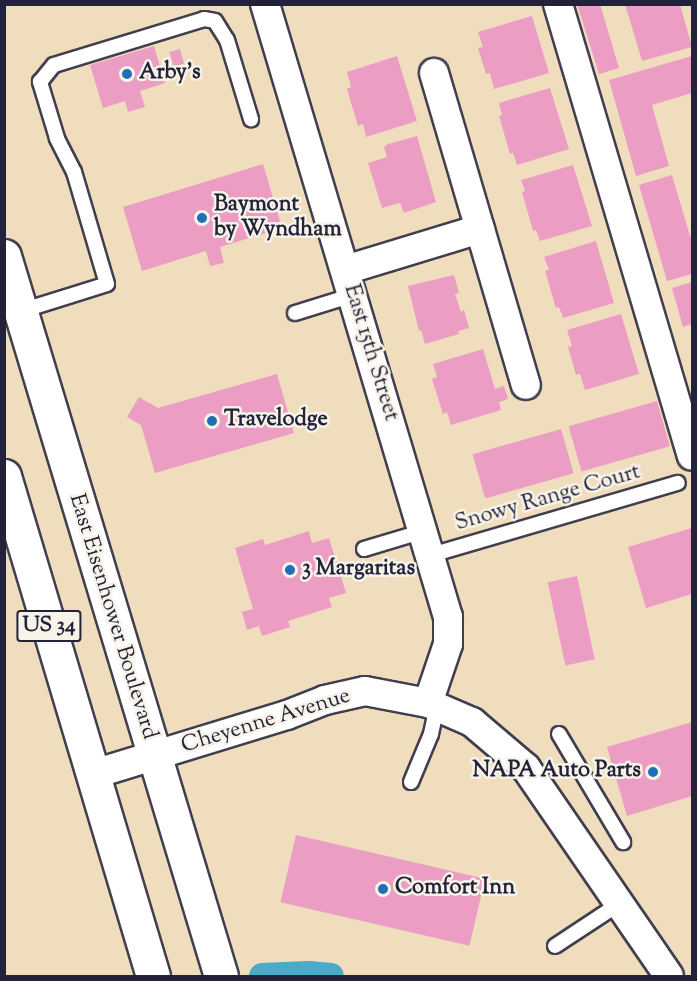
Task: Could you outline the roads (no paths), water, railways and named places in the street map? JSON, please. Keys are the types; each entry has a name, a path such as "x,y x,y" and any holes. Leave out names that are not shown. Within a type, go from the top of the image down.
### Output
{"highway":[{"name":"East Eisenhower Boulevard","path":"4,256 221,976"},
{"name":"US 34","path":"4,476 153,976"}],"street":[{"name":"East 15th Street","path":"265,4 448,617 448,644 432,705"},
{"path":"558,4 693,456"},
{"path":"434,73 526,385"},
{"path":"349,283 480,229"},
{"name":"Cheyenne Avenue","path":"94,774 287,715 325,700 355,693 365,692 432,705 472,722 526,768 669,976"}],"lane":[{"path":"21,311 107,284 74,172 57,138 40,82 54,64 204,19 215,21 227,40 251,119"},
{"path":"295,313 349,283"},
{"name":"Snowy Range Court","path":"364,549 427,543 678,483"},
{"path":"411,782 430,734 432,705"},
{"path":"559,734 623,842"},
{"path":"555,946 619,904"}],"waterway":[{"path":"262,976 309,974 331,976"}],"place":[{"name":"Arby's","path":"127,74"},
{"name":"Baymont by Wyndham","path":"202,218"},
{"name":"Travelodge","path":"212,421"},
{"name":"3 Margaritas","path":"290,570"},
{"name":"NAPA Auto Parts","path":"653,772"},
{"name":"Comfort Inn","path":"383,889"}]}
